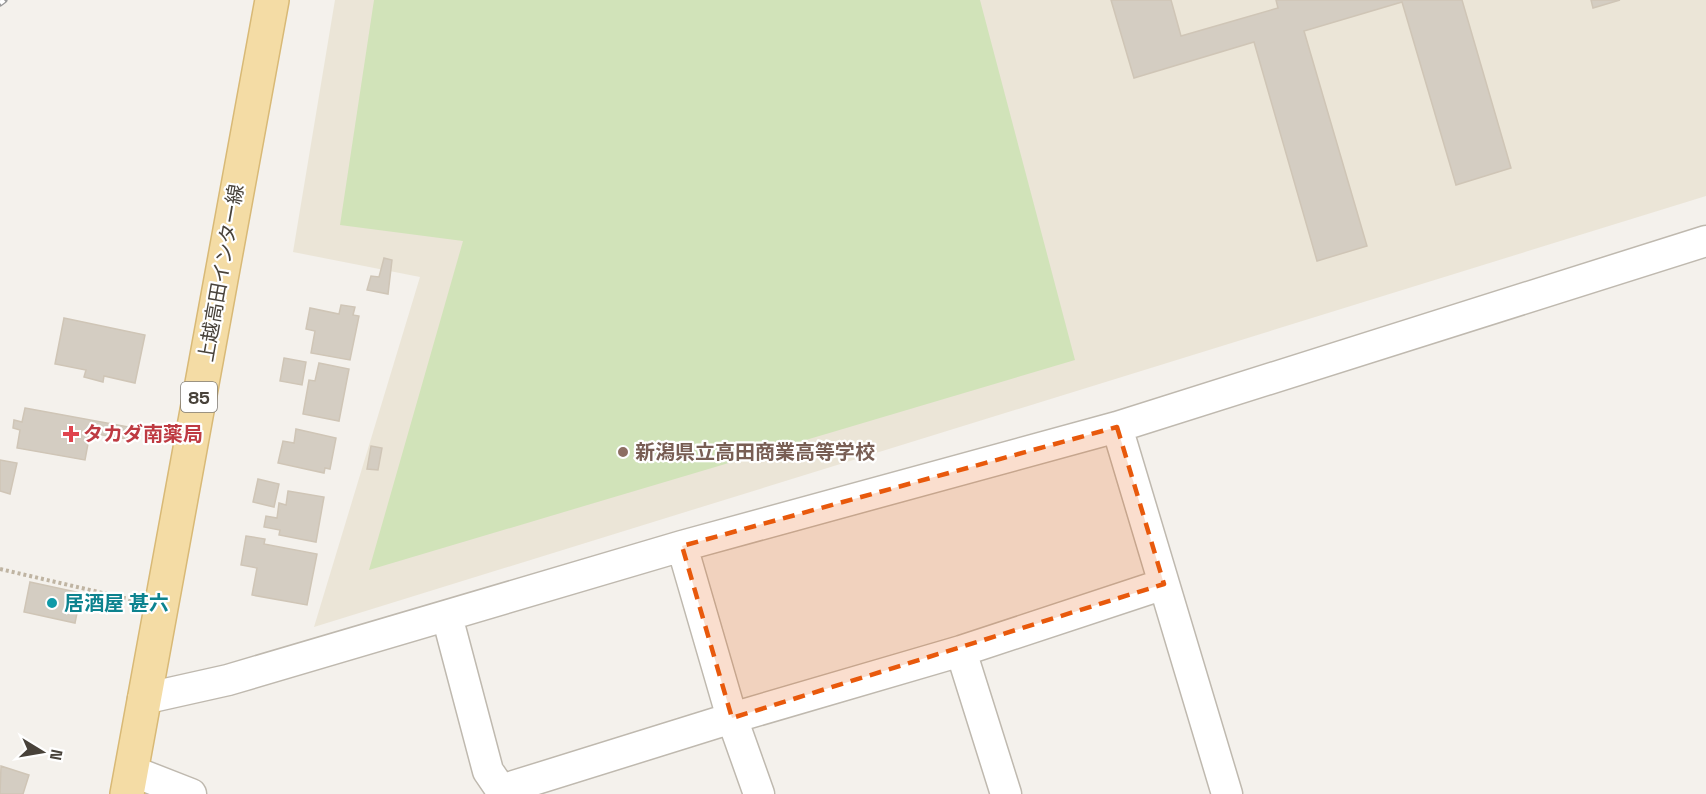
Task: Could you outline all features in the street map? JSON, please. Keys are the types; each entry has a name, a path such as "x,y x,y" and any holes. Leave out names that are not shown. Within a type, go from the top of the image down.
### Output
{"main road":[{"name":"上越高田インター線","path":"130,782 160,605 272,0"}],"street":[{"path":"143,699 228,680 682,546 1117,428 1706,241"},
{"path":"1117,428 1227,794"},
{"path":"682,546 732,718 759,794"},
{"path":"447,616 488,771 501,790 732,718 961,651 1164,584"},
{"path":"961,651 1006,794"},
{"path":"130,782 191,794"}],"path":[{"path":"0,569 160,605"}],"highlighted area":[{"path":"1117,427 1164,584 732,718 682,546"}],"shaded area":[{"name":"新潟県立高田商業高等学校","path":"335,0 1706,0 1706,196 314,627 420,277 293,252"}],"green space":[{"path":"374,0 980,0 1075,360 369,570 463,241 340,225"}],"building":[{"path":"1111,0 1171,0 1181,36 1278,8 1276,0 1462,0 1511,168 1456,185 1402,2 1304,31 1367,246 1317,261 1254,42 1134,78"},
{"path":"1591,0 1620,0 1593,8"},
{"path":"384,258 392,260 388,294 367,290 371,276 379,277"},
{"path":"341,305 355,307 353,315 359,316 350,360 311,353 315,331 306,329 310,308 339,314"},
{"path":"64,318 145,335 135,383 104,376 103,382 84,377 86,370 55,364"},
{"path":"284,358 306,362 302,385 280,381"},
{"path":"319,363 349,369 339,421 303,414 309,380 315,381"},
{"path":"25,408 129,427 127,439 90,433 85,460 17,448 20,430 13,428 14,420 22,422"},
{"path":"296,429 336,438 330,469 325,468 324,473 278,463 283,441 294,443"},
{"path":"371,446 382,448 378,470 367,469"},
{"path":"0,460 17,463 10,494 0,491"},
{"path":"258,479 279,484 274,507 253,502"},
{"path":"288,491 324,497 316,542 279,535 280,530 264,527 266,516 277,518 279,503 286,505"},
{"path":"246,536 265,539 264,544 317,554 307,605 252,595 257,568 241,565"},
{"name":"居酒屋 甚六","path":"30,582 81,593 75,623 24,612"},
{"path":"1,766 29,775 23,794 0,794"}],"railway":[{"path":"0,3 4,0"}],"place":[{"name":"タカダ南薬局","path":"71,434"},
{"name":"新潟県立高田商業高等学校","path":"623,452"},
{"name":"居酒屋 甚六","path":"52,603"}]}
